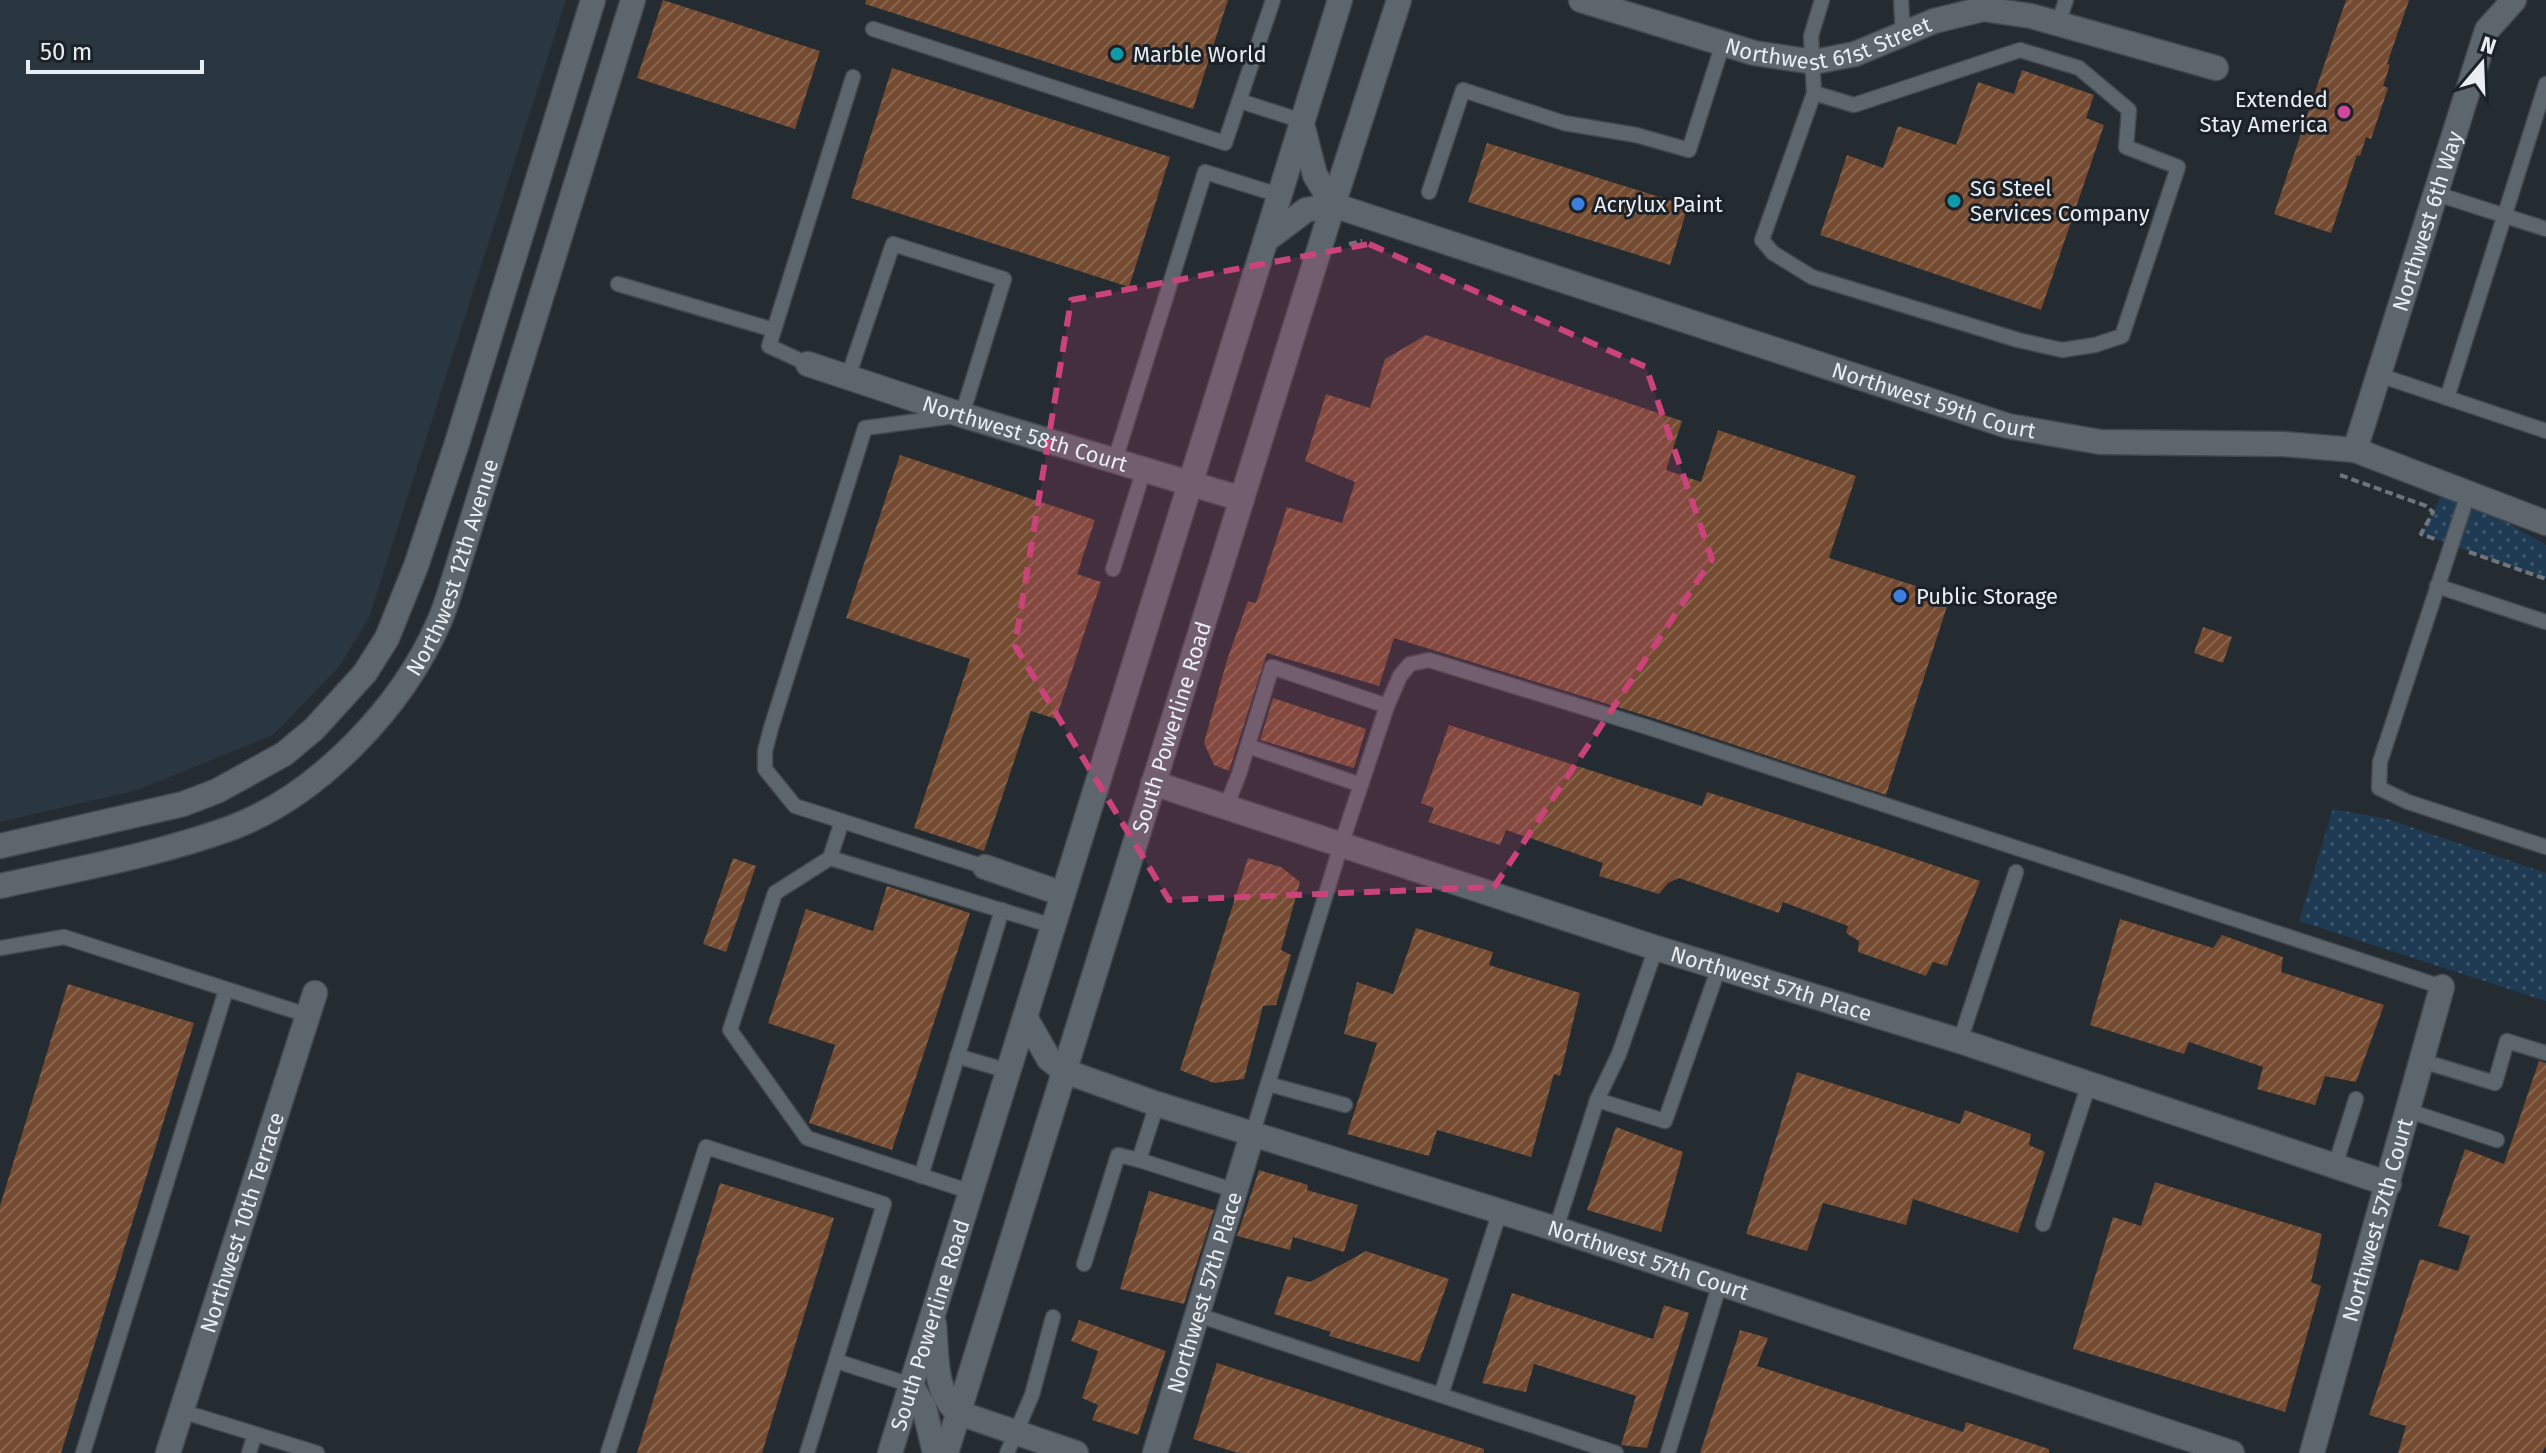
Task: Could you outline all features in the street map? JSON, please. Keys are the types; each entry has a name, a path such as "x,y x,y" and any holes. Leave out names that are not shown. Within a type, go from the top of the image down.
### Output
{"street":[{"name":"Northwest 12th Avenue","path":"0,846 158,810 217,791 284,754 314,729 365,673 387,638 407,591 457,443 593,0"},
{"name":"Northwest 12th Avenue","path":"0,886 111,861 234,827 272,808 339,759 397,695 439,622 494,454 633,0"},
{"name":"South Powerline Road","path":"890,1453 1340,0"},
{"name":"South Powerline Road","path":"946,1453 1399,0"},
{"name":"Northwest 61st Street","path":"1581,0 1754,53 1814,62 1855,54 1934,21 1983,9 2031,16 2063,6 2216,68"},
{"name":"Northwest 6th Way","path":"2355,450 2487,30 2514,0"},
{"path":"1265,240 1306,210 1333,205 1315,175 1299,132"},
{"name":"Northwest 59th Court","path":"1333,205 2008,426 2100,442 2283,444 2355,450 2546,523"},
{"name":"Northwest 58th Court","path":"808,364 962,415 1242,499"},
{"path":"457,443 494,454"},
{"name":"Northwest 57th Place","path":"1153,783 1656,948 1960,1041 2389,1184"},
{"path":"985,867 1063,894"},
{"name":"Northwest 57th Court","path":"2312,1453 2442,987"},
{"name":"Northwest 10th Terrace","path":"168,1453 311,1004"},
{"path":"1025,1017 1049,1059 1064,1071"},
{"name":"Northwest 57th Court","path":"1064,1071 1157,1104 1556,1229 2232,1453"},
{"name":"Northwest 57th Place","path":"1155,1453 1253,1132"},
{"path":"933,1314 941,1388 945,1399 959,1413 1012,1443 1076,1453"},
{"path":"911,1385 924,1407 935,1453"}],"lane":[{"path":"873,29 1225,143 1273,0"},
{"path":"1814,93 1854,105 2020,50 2079,68 2129,110 2126,147 2178,167 2122,336 2095,345 2062,350 2018,340 1812,277 1773,253 1762,240 1814,93 1811,36 1822,0"},
{"path":"1901,0 1903,34"},
{"path":"1429,192 1463,90 1564,123 1636,135 1689,150 1723,43"},
{"path":"808,364 769,346 853,77"},
{"path":"2447,398 2546,84"},
{"path":"1240,101 1299,132"},
{"path":"1115,460 1205,172 1279,195"},
{"path":"2437,194 2546,229"},
{"path":"848,377 893,244 1004,279 962,415 865,428 771,728 765,751 765,769 795,806 985,867"},
{"path":"618,284 774,330"},
{"path":"2379,375 2546,431"},
{"path":"1113,569 1144,469"},
{"path":"2468,494 2380,762 2379,788 2408,802 2546,847"},
{"path":"2437,586 2546,622"},
{"path":"1253,1132 1387,706 1400,676 1410,664 1429,660 1680,738 2442,987"},
{"path":"1226,807 1272,667 1387,706"},
{"path":"1248,746 1361,785"},
{"path":"842,821 830,858 775,893 730,1030 807,1138 971,1192"},
{"path":"830,858 1053,926"},
{"path":"1960,1041 2016,872"},
{"path":"921,1176 1002,910"},
{"path":"0,948 64,937 226,990 311,1004"},
{"path":"1556,1229 1597,1100 1619,1054 1656,948"},
{"path":"1597,1100 1665,1121 1719,967"},
{"path":"83,1453 226,990"},
{"path":"2422,1061 2495,1083 2507,1041 2546,1053"},
{"path":"957,1056 1008,1071"},
{"path":"1268,1084 1345,1105"},
{"path":"2043,1224 2089,1084"},
{"path":"2335,1166 2356,1099"},
{"path":"1139,1160 1157,1104"},
{"path":"2409,1111 2497,1140"},
{"path":"608,1453 706,1147 884,1204 807,1453"},
{"path":"1084,1264 1118,1155 1236,1191"},
{"path":"1441,1395 1500,1211"},
{"path":"1668,1453 1720,1283"},
{"path":"1198,1315 1616,1453"},
{"path":"1012,1443 1032,1395 1053,1317"},
{"path":"836,1361 911,1385"},
{"path":"181,1411 317,1453"},
{"path":"249,1453 255,1434"}],"highlighted area":[{"path":"1369,244 1646,367 1712,559 1494,887 1169,900 1015,646 1071,300"}],"shaded area":[{"path":"0,0 566,0 369,618 338,668 273,735 138,790 0,822"},
{"path":"2443,493 2479,506 2546,545 2546,579 2421,534"},
{"path":"2333,809 2387,819 2546,873 2546,1001 2299,921"}],"building":[{"path":"663,0 820,51 795,129 637,78"},
{"name":"Marble World","path":"866,0 1228,0 1193,109 865,4"},
{"name":"Extended Stay America","path":"2346,0 2409,0 2387,64 2390,65 2383,86 2388,88 2371,139 2366,137 2360,156 2357,155 2331,233 2274,214"},
{"path":"892,68 1170,157 1129,287 851,198"},
{"name":"SG Steel Services Company","path":"2022,70 2094,95 2086,118 2104,125 2041,310 1820,235 1847,155 1883,168 1898,126 1956,145 1978,82 2014,94"},
{"name":"Acrylux Paint","path":"1487,143 1688,206 1670,265 1468,202"},
{"path":"1426,335 1682,421 1666,470 1701,482 1718,430 1856,476 1829,558 1950,597 1886,795 1653,718 1394,638 1379,686 1267,653 1229,771 1214,765 1204,743 1227,660 1248,601 1256,603 1287,507 1342,523 1355,482 1305,461 1326,394 1370,408 1385,359"},
{"path":"900,455 1095,520 1077,574 1101,582 1056,719 1031,711 984,851 914,828 970,659 846,618"},
{"path":"2203,627 2232,637 2223,663 2194,653"},
{"path":"1273,698 1366,729 1354,768 1260,740"},
{"path":"1449,725 1702,806 1707,792 1980,881 1947,966 1933,962 1926,976 1858,952 1859,941 1846,933 1848,926 1783,902 1779,913 1679,878 1668,883 1659,894 1599,876 1603,863 1506,830 1500,845 1428,822 1434,808 1421,803"},
{"path":"733,858 756,866 726,952 703,944"},
{"path":"1248,858 1281,867 1300,882 1281,950 1291,955 1276,1005 1263,1006 1244,1079 1214,1083 1180,1070"},
{"path":"887,886 970,913 892,1150 809,1123 835,1045 768,1023 806,909 873,931"},
{"path":"2120,919 2213,948 2222,935 2283,957 2281,972 2384,1005 2356,1082 2325,1076 2315,1105 2257,1089 2263,1067 2189,1042 2184,1054 2090,1025"},
{"path":"1416,928 1493,952 1489,965 1580,993 1560,1076 1554,1074 1531,1157 1437,1130 1429,1156 1347,1134 1377,1043 1344,1034 1357,982 1393,994"},
{"path":"68,984 194,1023 61,1453 0,1453 0,1206"},
{"path":"2539,1061 2546,1063 2546,1446 2542,1453 2398,1453 2406,1426 2369,1415 2420,1259 2458,1271 2470,1236 2438,1226 2465,1149 2504,1164"},
{"path":"1797,1072 1960,1124 1965,1110 2031,1134 2029,1145 2045,1152 2018,1233 1913,1199 1906,1225 1823,1203 1807,1251 1746,1234"},
{"path":"1616,1127 1683,1152 1661,1232 1587,1210"},
{"path":"1259,1170 1308,1185 1307,1190 1358,1205 1344,1252 1293,1237 1290,1250 1237,1236"},
{"path":"2155,1182 2322,1234 2311,1282 2321,1286 2285,1412 2073,1349 2113,1217 2141,1226"},
{"path":"720,1183 834,1218 762,1453 637,1453"},
{"path":"1149,1191 1214,1210 1184,1304 1120,1289"},
{"path":"1366,1251 1449,1279 1419,1362 1329,1336 1331,1332 1274,1314 1287,1276 1310,1282"},
{"path":"1512,1293 1653,1339 1664,1305 1689,1313 1647,1448 1621,1445 1636,1396 1534,1364 1526,1392 1482,1383"},
{"path":"1079,1320 1166,1351 1138,1435 1092,1420 1098,1405 1082,1398 1098,1351 1071,1341"},
{"path":"1740,1330 1768,1338 1757,1366 1963,1432 1966,1422 2049,1449 2049,1453 1700,1453"},
{"path":"1217,1363 1484,1449 1484,1453 1238,1453 1193,1439"}],"place":[{"name":"Marble World","path":"1117,54"},
{"name":"Extended Stay America","path":"2344,112"},
{"name":"SG Steel Services Company","path":"1954,201"},
{"name":"Acrylux Paint","path":"1578,204"},
{"name":"Public Storage","path":"1900,596"}]}
